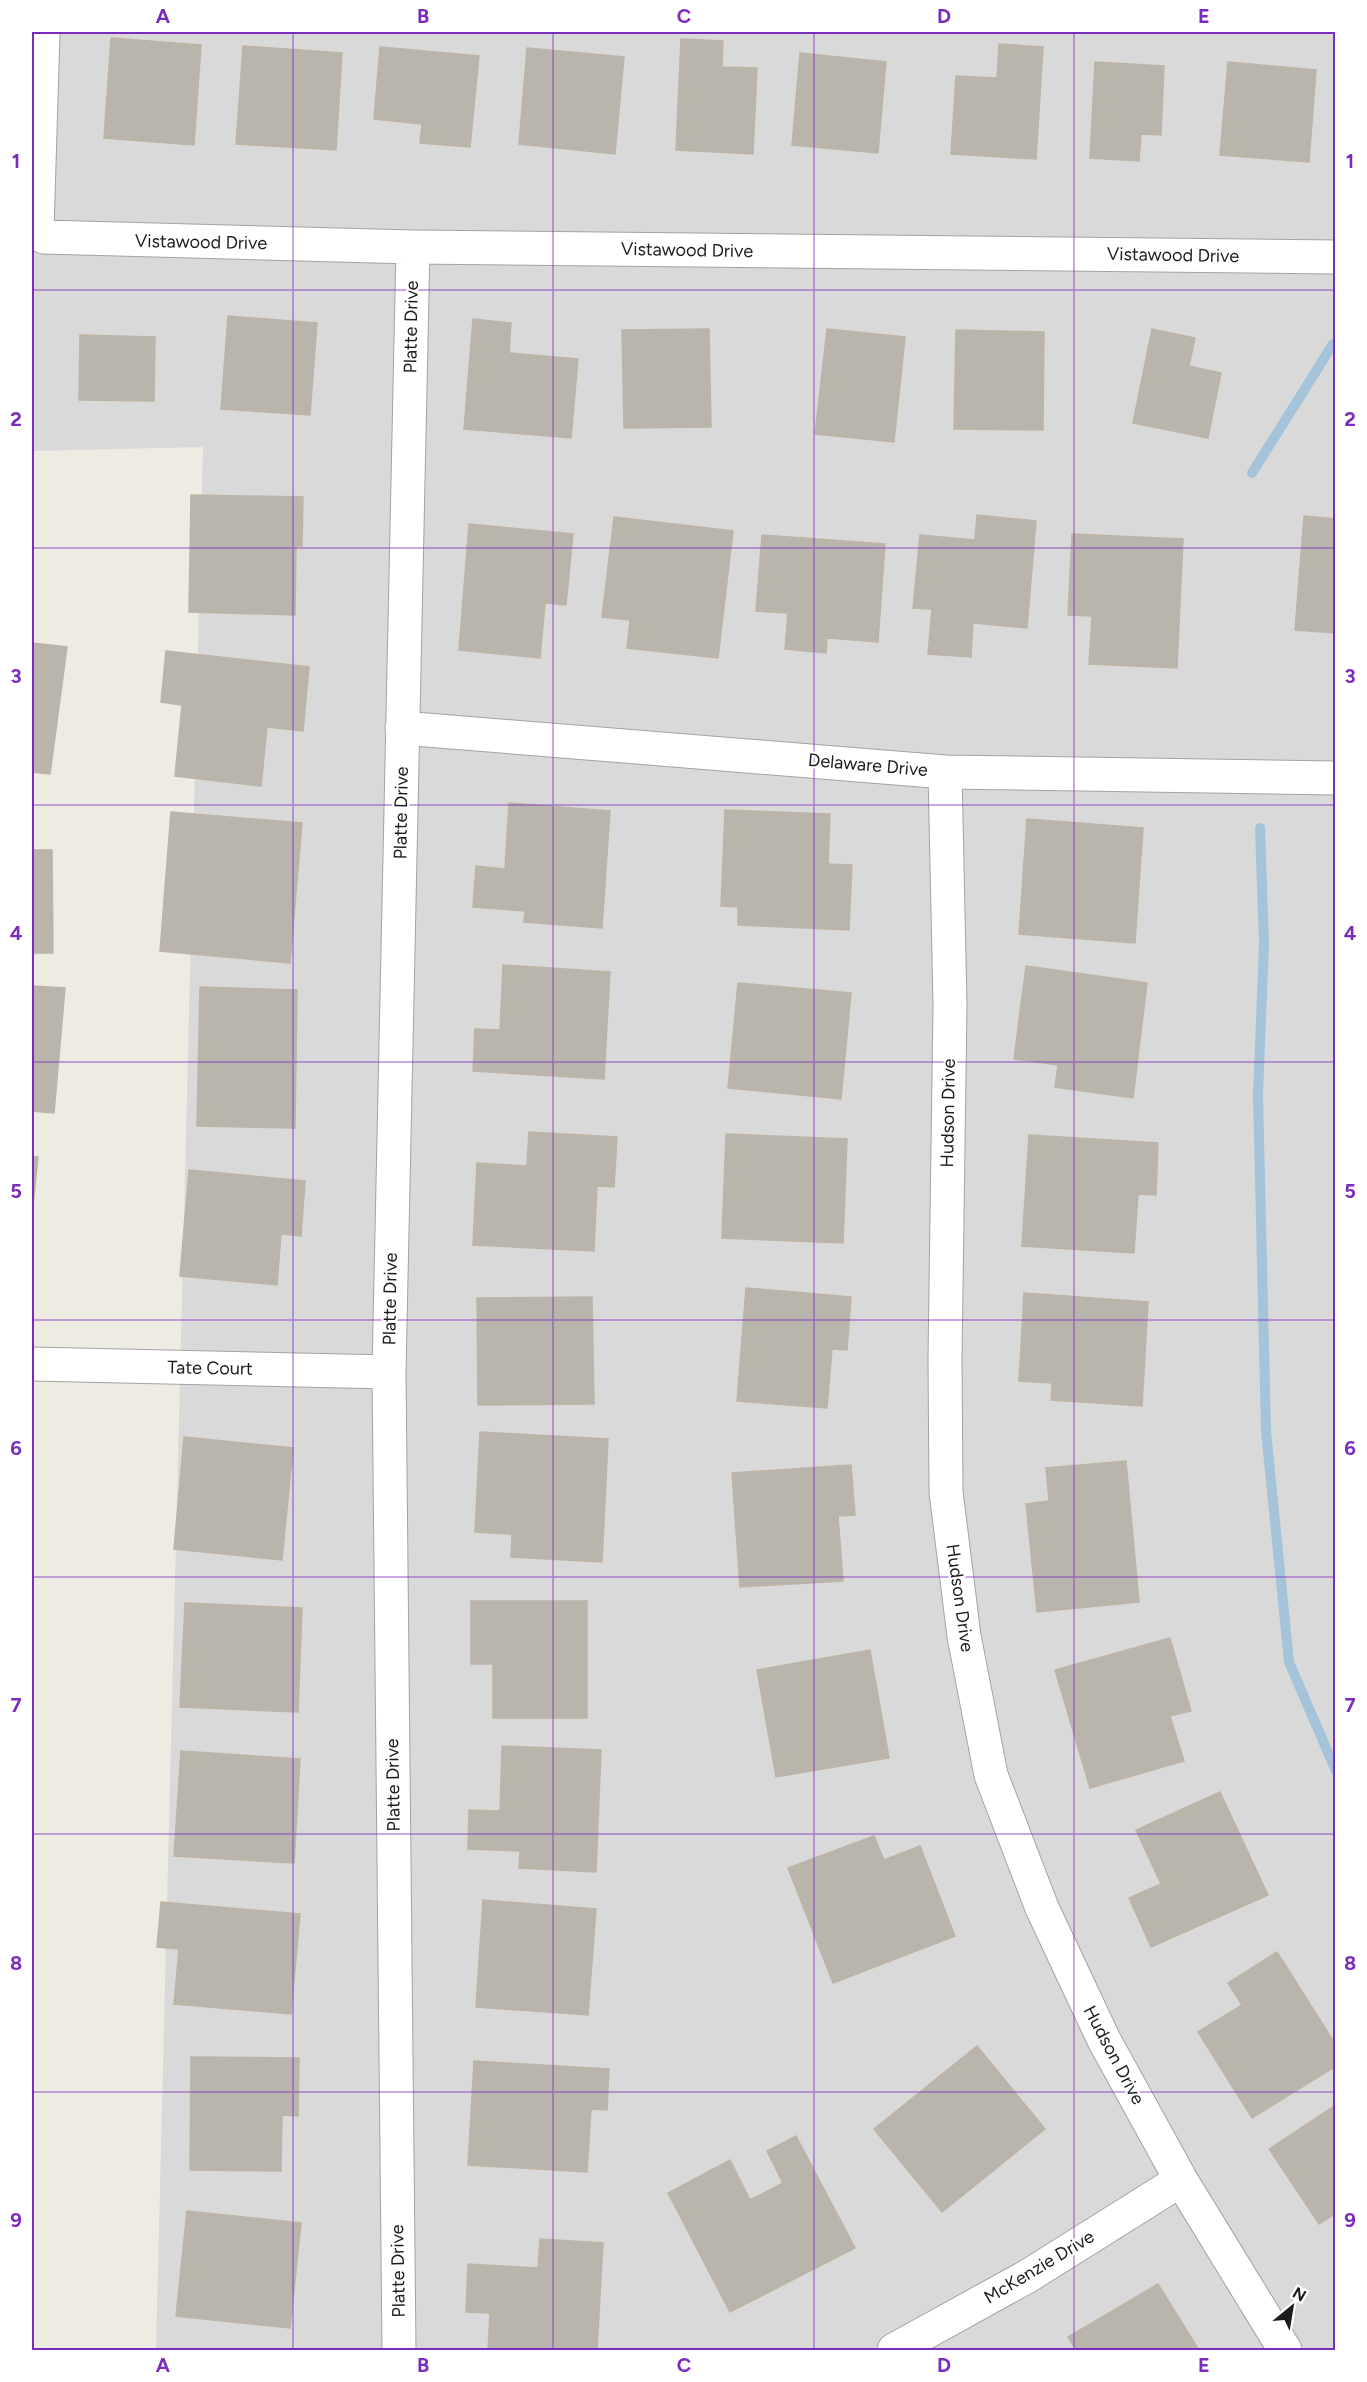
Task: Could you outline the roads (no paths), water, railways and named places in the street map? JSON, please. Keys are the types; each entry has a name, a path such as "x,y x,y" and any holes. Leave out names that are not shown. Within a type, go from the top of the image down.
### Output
{"street":[{"name":"Vistawood Drive","path":"43,32 37,230 40,235 50,238 413,247 1335,257"},
{"name":"Platte Drive","path":"399,2350 389,1372 413,247"},
{"name":"Delaware Drive","path":"402,728 945,772 1335,778"},
{"name":"Hudson Drive","path":"945,772 950,1005 945,1359 946,1492 964,1636 991,1775 1042,1908 1104,2040 1181,2180 1285,2350"},
{"name":"Tate Court","path":"32,1364 389,1372"},
{"name":"McKenzie Drive","path":"894,2350 1028,2276 1181,2180"}],"waterway":[{"path":"1252,473 1333,344"},
{"path":"1260,828 1264,943 1258,1095 1266,1431 1289,1662 1336,1771"}]}
